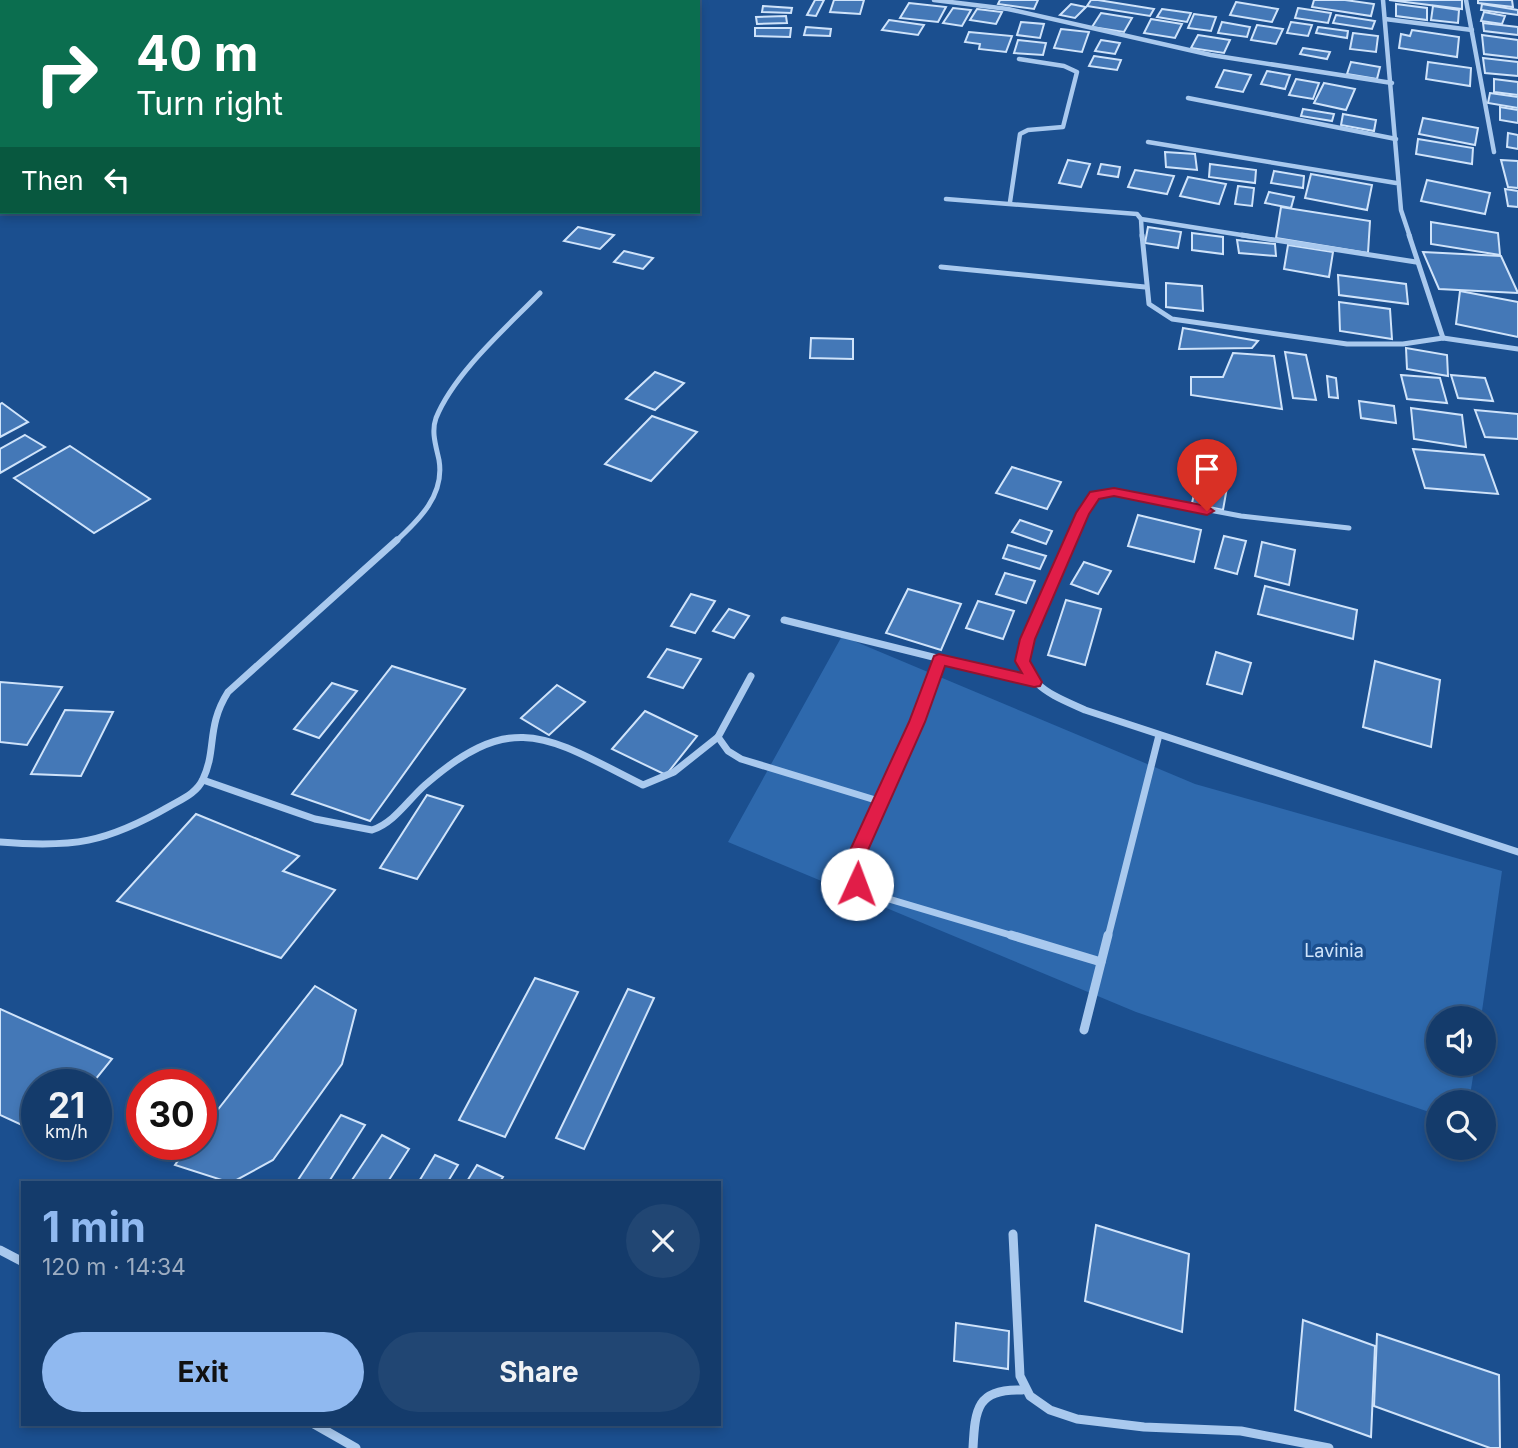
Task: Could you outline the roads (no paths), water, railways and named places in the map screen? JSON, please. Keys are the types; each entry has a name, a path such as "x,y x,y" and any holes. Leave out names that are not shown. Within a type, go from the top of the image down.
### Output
{"street":[{"path":"934,0 1008,9 1211,55 1392,83"},
{"path":"1383,0 1396,139 1396,183 1416,262 1443,338"},
{"path":"1466,0 1494,152"},
{"path":"1385,19 1472,30"},
{"path":"1010,202 1020,134 1028,130 1063,127 1077,72 1064,66 1019,59"},
{"path":"1188,98 1396,139"},
{"path":"1148,142 1396,183"},
{"path":"946,198 1132,212 1141,219 1416,262"},
{"path":"1141,219 1145,288 1152,308 1172,318 1347,344 1403,344 1443,338 1518,349"},
{"path":"941,267 1145,288"},
{"path":"0,842 46,847 84,846 114,838 192,793 203,780 212,745 215,714 228,692 406,532 430,504 440,479 433,444 435,419 450,395 489,347 540,293"},
{"path":"1034,682 1023,661 1027,639 1083,513 1094,496 1114,492 1241,516 1349,528"},
{"path":"784,620 1034,682 1085,710 1518,852"},
{"path":"939,660 917,722 851,873 857,884 872,894 1101,962"},
{"path":"203,780 358,830 374,830 387,821 448,762 504,736 522,734 556,742 643,785 659,782 674,774 718,737 751,676"},
{"path":"1084,1030 1159,735"},
{"path":"718,737 728,751 741,759 882,802"},
{"path":"1013,1234 1022,1390 1031,1400 1043,1407 1098,1425 1229,1430 1329,1448"},
{"path":"0,1250 21,1261"},
{"path":"973,1448 979,1404 987,1394 1007,1388 1022,1390"},
{"path":"318,1426 356,1448"}],"park label":[{"name":"Lavinia","path":"1334,950"}]}
